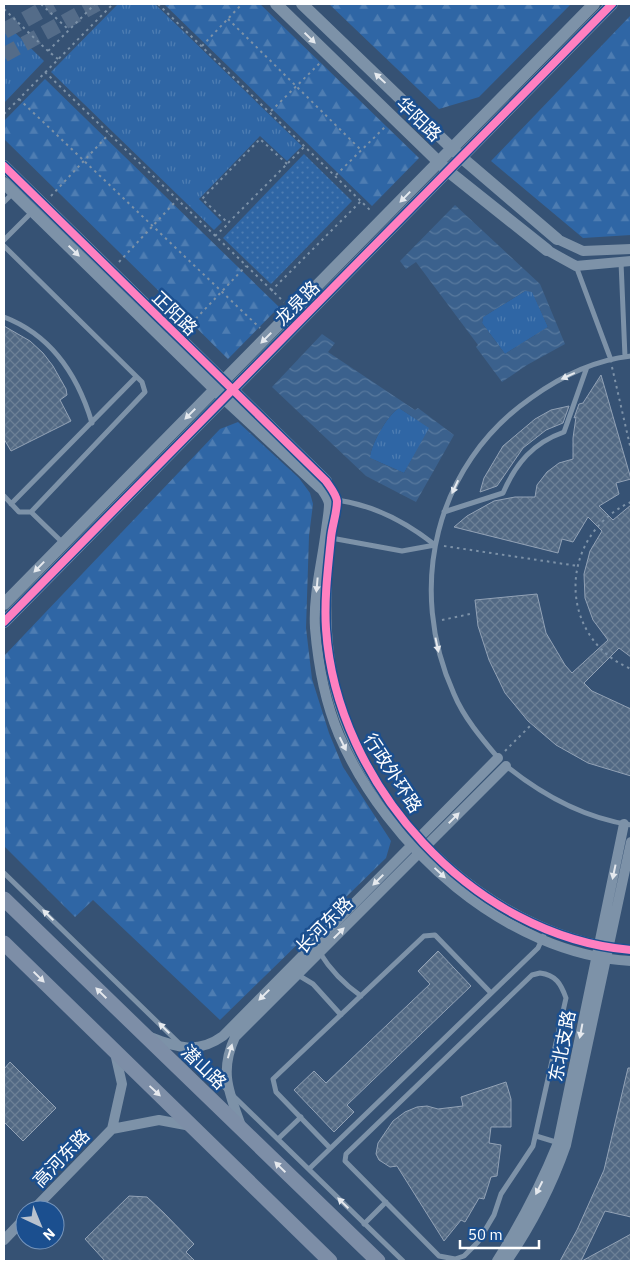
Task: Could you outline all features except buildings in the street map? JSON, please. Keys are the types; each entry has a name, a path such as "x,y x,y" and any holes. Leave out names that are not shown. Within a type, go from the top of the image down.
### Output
{"main road":[{"name":"潜山路","path":"4,899 378,1261"},
{"path":"4,943 330,1261"}],"street":[{"name":"华阳路","path":"276,4 444,167 547,250"},
{"name":"华阳路","path":"302,4 457,152 557,239"},
{"name":"龙泉路","path":"4,622 73,552 229,384 444,167 594,4"},
{"name":"龙泉路","path":"457,152 612,4"},
{"name":"正阳路","path":"4,166 18,188 110,270 229,384 323,484"},
{"name":"龙泉路","path":"229,384 268,336 381,221 444,167"},
{"name":"正阳路","path":"4,183 18,188"},
{"name":"正阳路","path":"39,206 220,394 323,484"},
{"path":"557,239 583,251 631,249"},
{"path":"547,250 576,266 626,261"},
{"name":"龙泉路","path":"4,604 63,543 220,394"},
{"path":"323,484 337,500"},
{"name":"行政外环路","path":"323,484 328,504 316,601 315,627 322,677 339,734 355,767 380,806 419,846 446,879 496,916 542,940 602,958 631,961"},
{"name":"行政外环路","path":"337,500 331,538 326,628 331,671 339,702 348,731 363,761 419,846 501,907 546,930 609,948 631,950"},
{"name":"长河东路","path":"243,1132 228,1090 225,1071 228,1051 235,1037 320,953 498,758"},
{"name":"长河东路","path":"146,1036 183,1046 199,1048 211,1044 223,1036 419,846 506,766"},
{"name":"东北支路","path":"602,958 599,945 628,825"},
{"name":"东北支路","path":"506,1261 524,1236 552,1186 602,958 609,948 631,842"},
{"path":"115,1052 122,1084 112,1129 159,1120 192,1126"},
{"name":"高河东路","path":"43,1200 112,1129"},
{"name":"东北支路","path":"497,1261 543,1182 562,1144"},
{"path":"4,1240 15,1228"}],"lane":[{"path":"4,202 18,188"},
{"path":"4,240 39,206"},
{"path":"4,246 142,382 145,392 31,512"},
{"path":"625,357 626,261"},
{"path":"576,266 611,360"},
{"path":"4,317 32,330 64,362 76,384 92,424"},
{"path":"628,825 573,808 542,792 498,758 474,728 454,695 440,659 432,622 430,583 435,545 444,512 466,467 485,439 515,409 549,385 587,367 631,356"},
{"path":"444,512 504,493 510,477 524,455 546,438 564,432 587,367"},
{"path":"11,504 92,424 136,377"},
{"path":"4,496 20,512 31,512 73,552"},
{"path":"337,500 360,504 414,528 435,545"},
{"path":"331,538 402,551 435,545"},
{"path":"4,873 403,1261"},
{"path":"309,1169 538,948 546,930"},
{"path":"330,1148 276,1092 273,1079 424,936 435,935 491,993"},
{"path":"320,953 330,969 361,996"},
{"path":"540,973 548,974 557,979 566,998 536,1136 526,1158 501,1194 488,1228 478,1242 464,1256 455,1259 439,1256 345,1161 346,1154 532,975 540,973"},
{"path":"298,974 312,984 341,1015"},
{"path":"278,1139 300,1117"},
{"path":"536,1136 562,1144"},
{"path":"364,1224 386,1202"}],"path":[{"path":"41,4 69,30"},
{"path":"48,51 95,4"},
{"path":"4,114 113,4"},
{"path":"158,4 381,221"},
{"path":"202,46 242,4"},
{"path":"4,9 58,60"},
{"path":"228,19 361,150"},
{"path":"270,112 328,55"},
{"path":"45,72 293,311"},
{"path":"19,99 268,336"},
{"path":"335,176 393,119"},
{"path":"39,206 109,134"},
{"path":"228,223 202,199 260,139 287,164"},
{"path":"215,236 305,146"},
{"path":"110,270 177,200"},
{"path":"272,291 361,201"},
{"path":"178,337 246,266"},
{"path":"611,360 631,450"},
{"path":"631,502 607,517 585,544 578,566 576,596 586,629 608,656 631,669"},
{"path":"435,545 578,566"},
{"path":"432,622 470,614"},
{"path":"498,758 530,726"}],"green space":[{"path":"118,4 155,4 302,146 287,161 260,136 199,199 222,222 214,230 51,72"},
{"path":"164,4 260,4 419,158 372,206"},
{"path":"329,4 571,4 479,97 439,109"},
{"path":"631,15 631,235 583,238 491,161"},
{"path":"4,22 44,61 4,103"},
{"path":"45,79 279,307 228,359 4,139 4,121"},
{"path":"304,154 352,201 271,284 223,238"},
{"path":"525,291 532,291 548,327 505,354 482,323 483,317"},
{"path":"399,408 430,428 404,473 370,458 380,431"},
{"path":"238,422 299,478 310,493 313,504 309,536 306,628 312,679 329,733 343,767 391,841 386,858 220,1020 93,900 75,917 4,846 4,656 220,429"}],"water":[{"path":"455,205 540,284 565,344 527,365 502,382 476,347 478,345 416,262 406,269 400,261","holes":["525,291 532,292 548,327 505,354 482,323 483,317"]},
{"path":"322,334 335,343 328,352 415,410 418,408 454,435 416,502 366,476 272,387","holes":["399,408 429,428 404,473 370,458 380,431"]}],"tunnel":[{"path":"4,31 53,4"},
{"path":"4,55 97,4"}],"cycle path":[{"path":"4,622 612,4"},
{"path":"4,166 326,481 333,491 337,506 329,561 326,629 335,687 356,743 385,795 423,843 468,884 518,916 573,939 631,950"}]}
